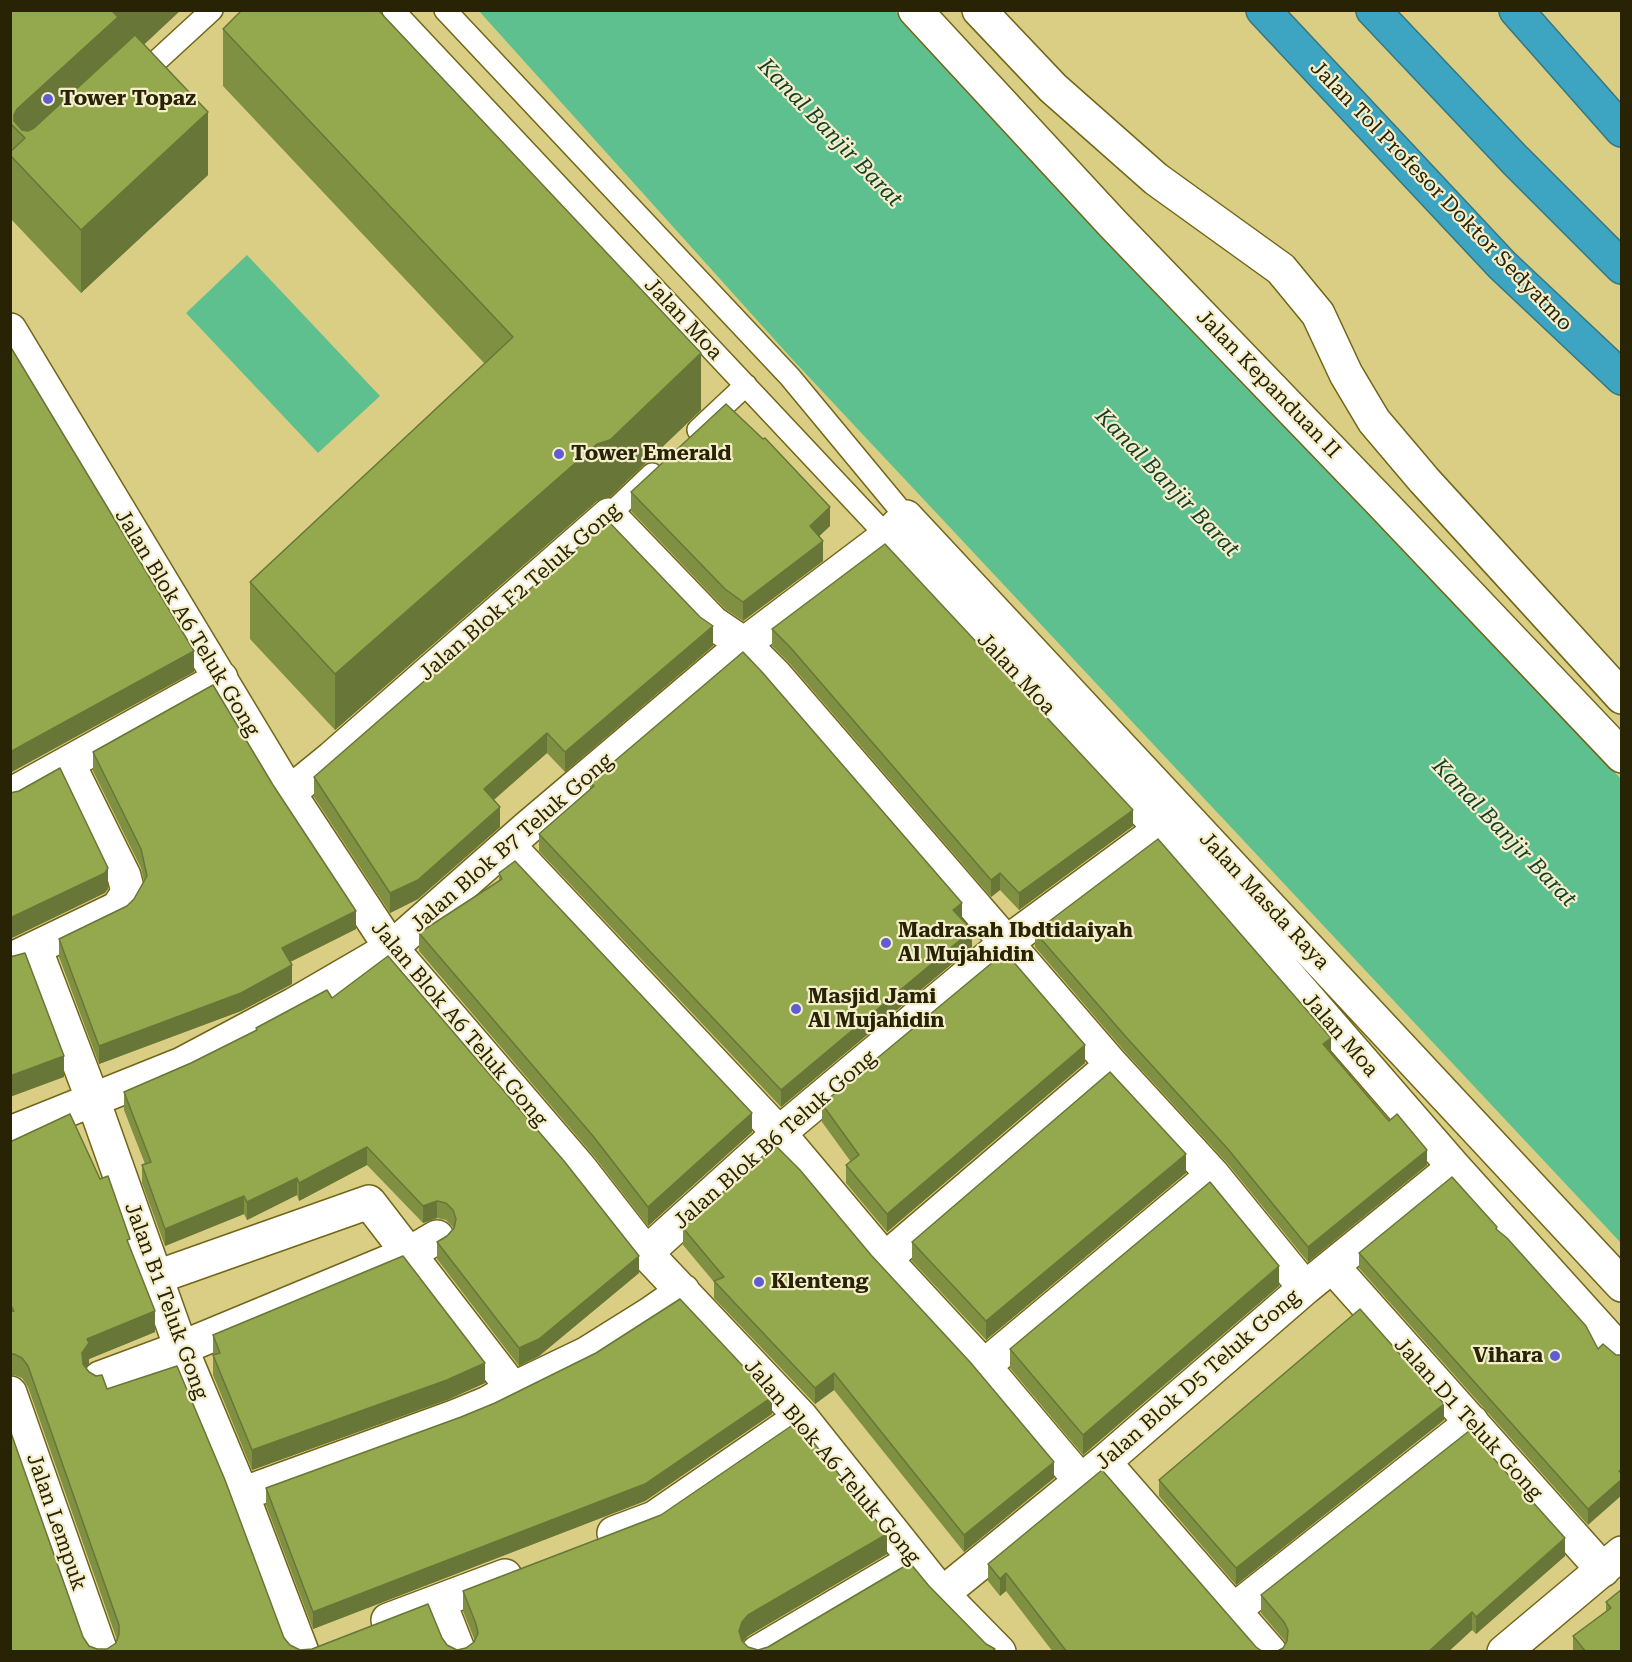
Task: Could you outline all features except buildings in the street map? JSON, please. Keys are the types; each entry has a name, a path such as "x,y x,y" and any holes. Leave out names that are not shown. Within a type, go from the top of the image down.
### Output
{"highway":[{"name":"Jalan Tol Profesor Doktor Sedyatmo","path":"1263,10 1502,265 1622,378"},
{"path":"1373,10 1515,160 1622,267"},
{"path":"1516,10 1622,130"}],"street":[{"name":"Jalan Kepanduan II","path":"915,10 1113,224 1371,491 1622,756"},
{"path":"979,10 1053,87 1156,179 1281,269 1318,314 1347,374 1374,421 1432,489 1622,697"},
{"name":"Jalan Blok A6 Teluk Gong","path":"10,330 21,371 221,678 289,793 391,948 579,1167 646,1253 801,1417 942,1594 999,1652"},
{"path":"609,515 712,623 744,644 776,676 1112,1065 1213,1175 1305,1288"},
{"name":"Jalan Blok F2 Teluk Gong","path":"289,793 609,515"},
{"name":"Jalan Blok B7 Teluk Gong","path":"10,1133 182,1064 293,1005 391,948 744,644 897,526"},
{"name":"Jalan Moa","path":"897,526 1454,1167 1622,1353"},
{"name":"Jalan Masda Raya","path":"897,526 1622,1284"},
{"path":"10,795 221,678"},
{"path":"23,954 118,908 128,892 124,876 68,763"},
{"name":"Jalan Blok B6 Teluk Gong","path":"646,1253 779,1132 1006,943 1161,829"},
{"path":"508,845 779,1132 885,1259 984,1366 1234,1610 1270,1652"},
{"name":"Jalan B1 Teluk Gong","path":"23,954 93,1100 181,1348 242,1494 312,1649"},
{"path":"885,1259 1112,1065"},
{"name":"Jalan Blok D5 Teluk Gong","path":"942,1594 1092,1471 1305,1288 1454,1167"},
{"path":"984,1366 1213,1175"},
{"path":"157,1277 369,1202 513,1389"},
{"path":"100,1378 181,1348 410,1253 437,1237"},
{"name":"Jalan D1 Teluk Gong","path":"1333,1267 1472,1422 1612,1562"},
{"path":"242,1494 488,1403 586,1354 683,1291"},
{"name":"Jalan Lempuk","path":"10,1392 102,1652"},
{"path":"589,1543 654,1518 801,1417"},
{"path":"1234,1610 1472,1422"},
{"path":"758,1652 914,1560"},
{"path":"1504,1652 1612,1562"},
{"path":"361,1630 536,1564"},
{"path":"439,1601 459,1652"}],"lane":[{"path":"124,92 212,10"},
{"name":"Jalan Moa","path":"393,10 746,385 897,526"},
{"name":"Jalan Moa","path":"444,10 790,377 897,526"},
{"path":"686,442 746,385"},
{"name":"Jalan Blok F2 Teluk Gong","path":"609,515 669,458"}],"water":[{"name":"Kanal Banjir Barat","path":"479,11 895,11 1621,779 1621,1243 792,359"},
{"path":"247,255 380,396 318,453 186,313"}],"place":[{"name":"Tower Topaz","path":"48,99"},
{"name":"Tower Emerald","path":"559,454"},
{"name":"Madrasah Ibdtidaiyah Al Mujahidin","path":"886,943"},
{"name":"Masjid Jami Al Mujahidin","path":"796,1009"},
{"name":"Klenteng","path":"759,1282"},
{"name":"Vihara","path":"1555,1356"}]}
